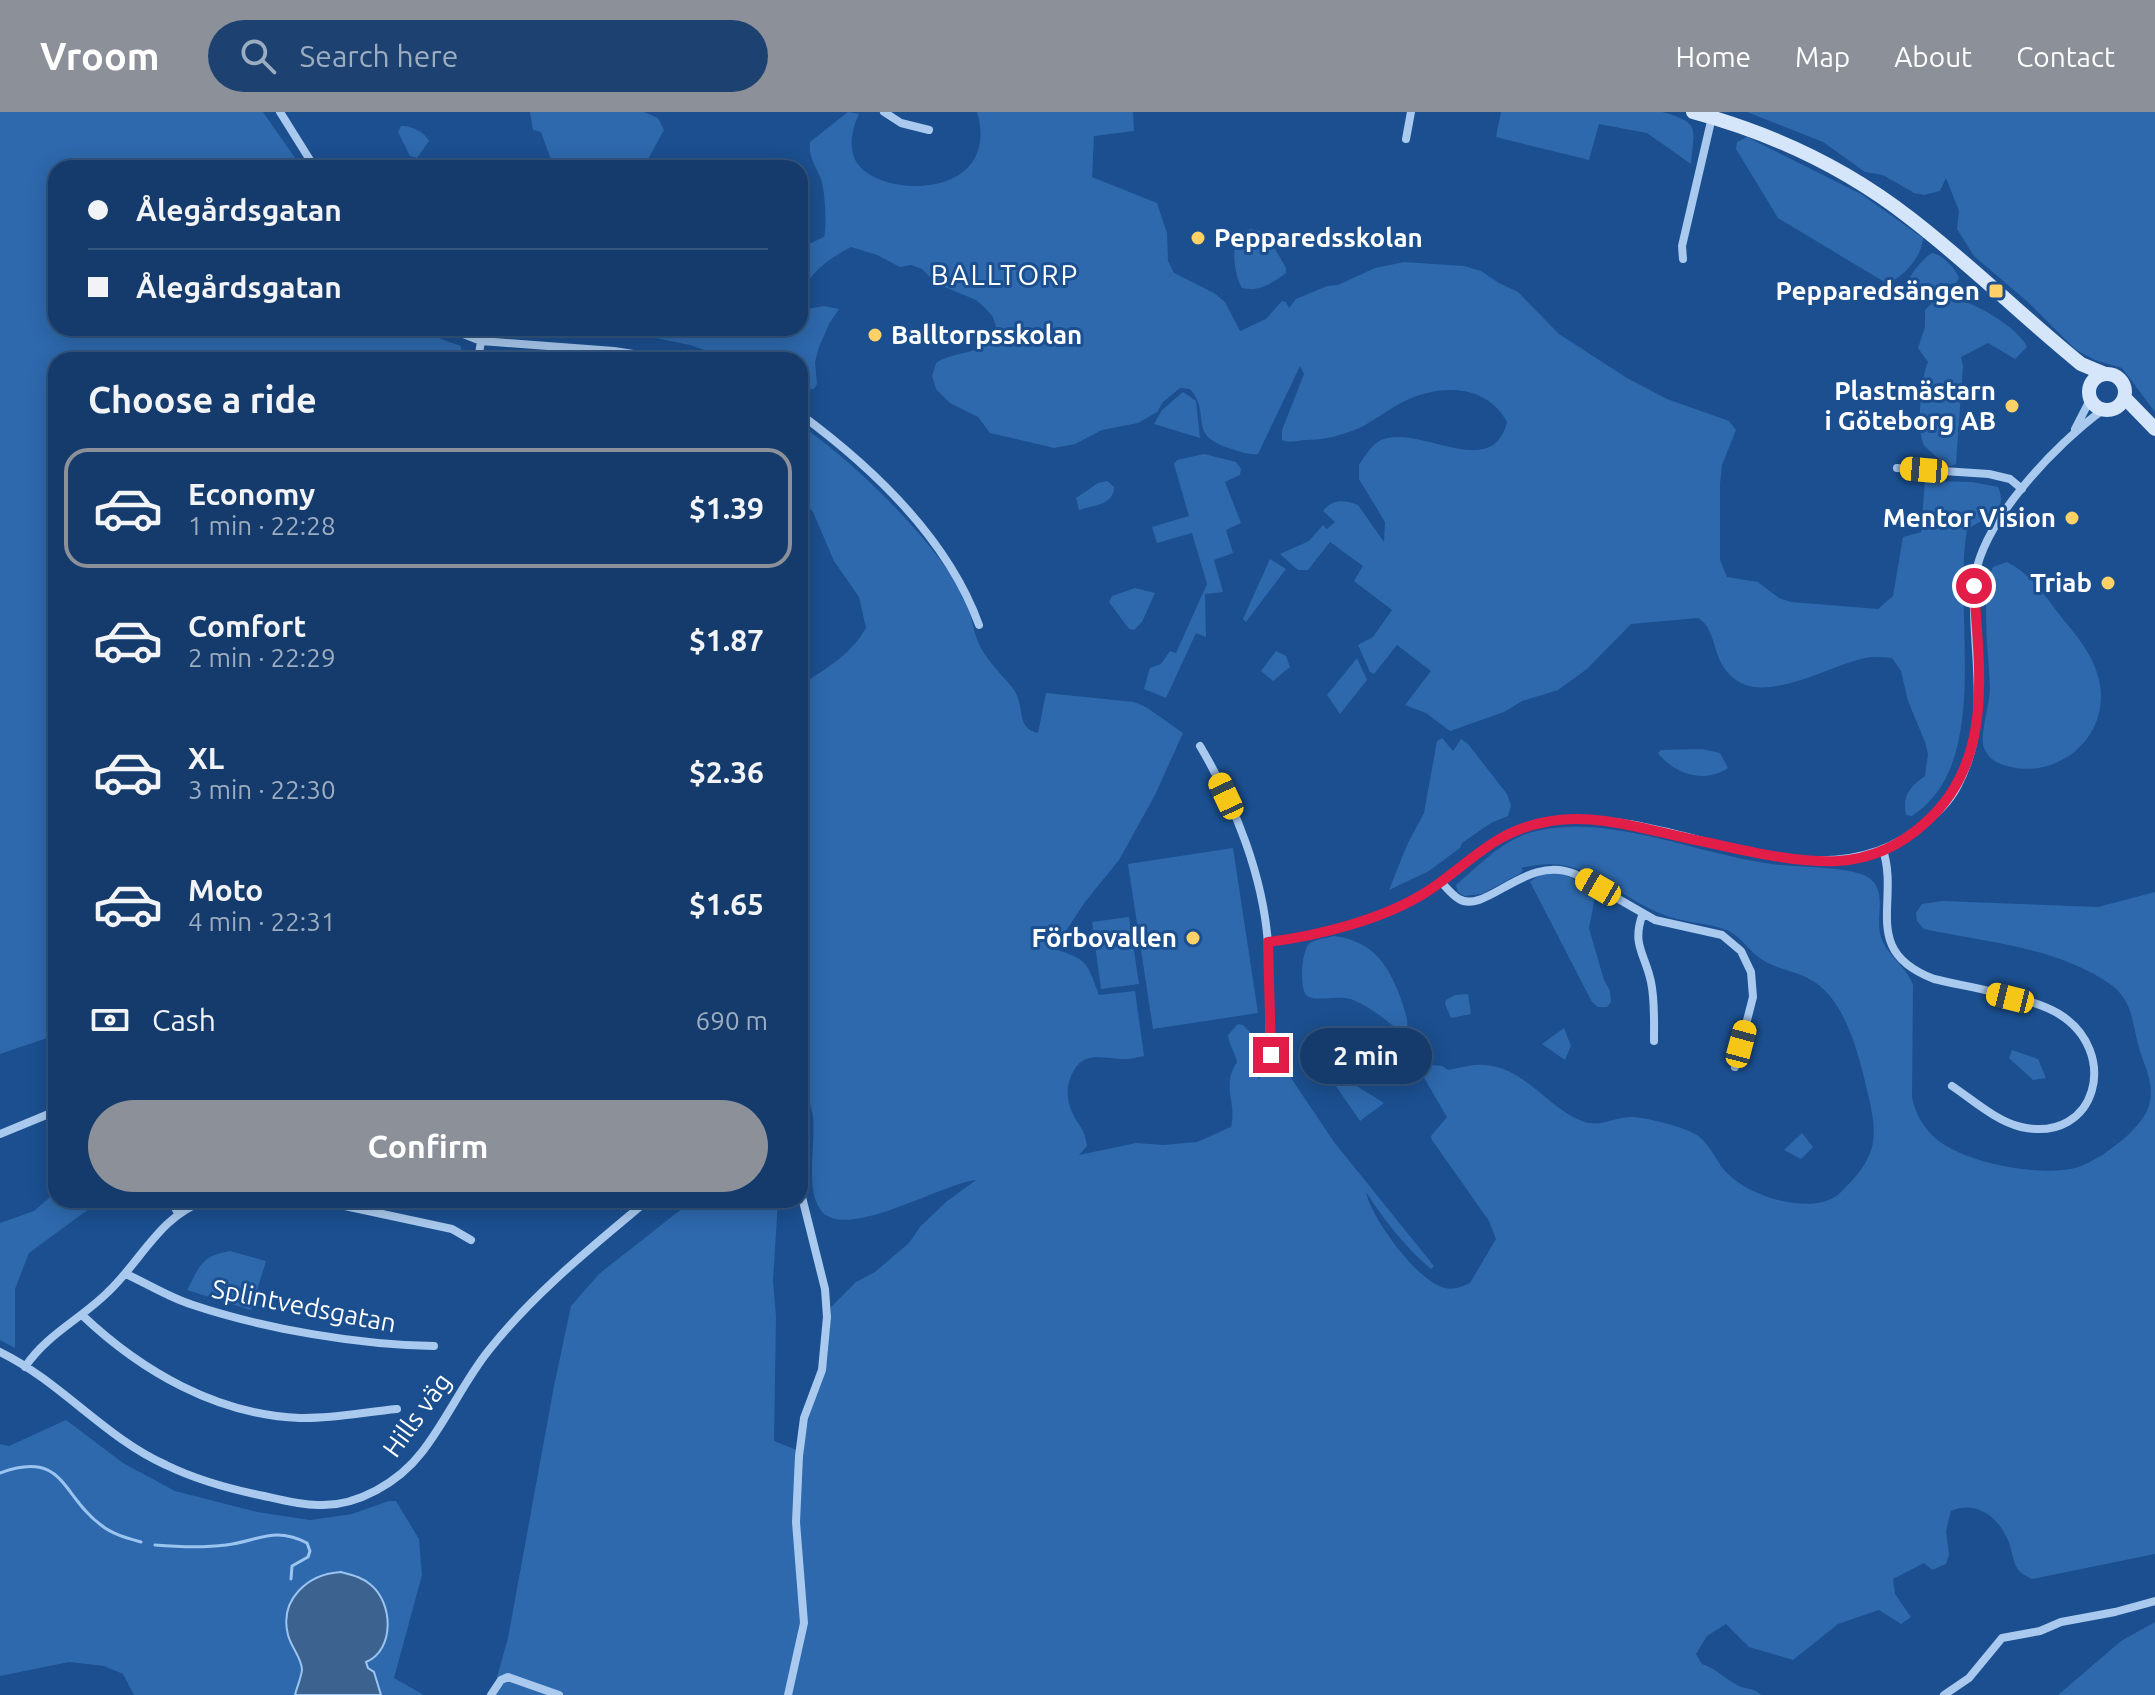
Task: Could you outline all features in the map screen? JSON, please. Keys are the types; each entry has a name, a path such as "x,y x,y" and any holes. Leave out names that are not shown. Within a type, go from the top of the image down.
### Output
{"street":[{"path":"280,112 310,160"},
{"path":"884,112 901,123 929,130"},
{"path":"1406,139 1411,112"},
{"path":"1693,112 1787,144 1869,189 1940,242 2081,364 2105,374"},
{"path":"1683,259 1682,246 1712,117"},
{"path":"468,336 481,341 620,352"},
{"path":"479,352 481,341"},
{"path":"2081,364 2095,405 2152,426"},
{"path":"1268,942 1301,938 1413,900 1491,842 1524,826 1560,820 1605,821 1767,854 1812,860 1846,860 1883,850 1915,833 1939,811 1957,786 1970,758 1976,734 1979,698 1976,577 1988,538 2022,489 2072,434 2108,409 2120,405 2125,386 2121,380 2112,374 2097,377 2072,434"},
{"path":"2124,397 2152,426"},
{"path":"808,420 853,456 904,508 964,588 979,625"},
{"path":"1897,468 1989,474 2010,479 2022,489"},
{"path":"1200,746 1221,785 1250,855 1268,942 1270,1049 1273,1059"},
{"path":"1883,850 1887,862 1886,926 1892,944 1905,962 1934,979 2036,1004 2058,1013 2079,1031 2094,1067 2094,1087 2086,1106 2073,1118 2053,1127 2032,1129 2014,1125 1952,1086"},
{"path":"1441,882 1458,899 1471,902 1539,870 1562,869 1661,922 1722,935 1746,957 1753,980 1753,997 1735,1067"},
{"path":"1643,913 1637,930 1637,942 1652,984 1654,1041"},
{"path":"0,1134 48,1114"},
{"path":"175,1208 178,1213"},
{"path":"25,1367 59,1329 82,1315 126,1274 149,1241 178,1213 189,1208"},
{"path":"354,1208 452,1229 471,1240"},
{"name":"Hills väg","path":"0,1352 162,1464 204,1482 288,1502 317,1505 344,1503 380,1488 404,1472 422,1452 486,1353 522,1310 558,1275 638,1208"},
{"path":"788,1695 804,1623 796,1522 799,1456 804,1418 822,1370 827,1317 825,1289 805,1208"},
{"name":"Splintvedsgatan","path":"126,1274 190,1304 246,1320 378,1343 434,1346"},
{"path":"82,1315 105,1337 149,1368 217,1402 270,1415 299,1418 326,1418 397,1409"},
{"path":"1944,1695 1969,1678 2002,1638 2155,1601"},
{"path":"491,1695 501,1680 508,1677 559,1695"}],"shaded area":[{"path":"0,112 263,112 296,160 48,160 48,336 437,336 461,346 461,352 48,352 48,1038 0,1054"},
{"path":"530,112 644,112 658,118 664,130 647,160 551,160 541,132 533,130"},
{"path":"848,112 859,114 853,129 852,146 854,157 865,171 883,181 907,186 931,185 954,178 971,163 980,142 977,112 1133,112 1134,131 1094,136 1092,177 1157,203 1167,233 1168,261 1174,273 1225,302 1240,331 1266,319 1282,301 1289,308 1296,299 1375,268 1404,262 1464,266 1481,271 1518,292 1559,334 1627,378 1667,399 1729,421 1736,430 1722,465 1720,484 1720,560 1727,577 1758,582 1779,598 1791,602 1878,609 1893,596 1903,537 1921,532 1925,481 1972,482 1998,487 2001,496 1998,509 1967,530 1964,564 1965,685 1953,761 1937,792 1912,816 1906,815 1906,797 1925,776 1928,754 1908,701 1901,671 1892,658 1865,658 1784,685 1754,687 1741,683 1724,668 1710,631 1698,618 1631,624 1587,669 1558,690 1522,701 1504,712 1450,731 1426,713 1405,705 1431,671 1397,645 1374,674 1370,672 1358,645 1373,637 1392,610 1354,581 1363,566 1330,542 1308,570 1298,570 1280,554 1309,541 1323,525 1327,529 1335,522 1323,511 1339,501 1358,505 1384,542 1385,522 1359,479 1359,465 1368,452 1379,441 1395,437 1470,450 1486,448 1499,440 1507,422 1488,401 1464,391 1436,391 1401,403 1349,432 1322,439 1288,442 1282,440 1282,430 1304,374 1300,366 1258,454 1238,451 1209,438 1204,431 1196,399 1190,389 1180,388 1163,402 1157,412 1138,423 1102,430 1075,444 1054,448 990,433 978,417 950,403 936,389 932,376 936,363 978,349 998,333 993,317 976,300 937,284 922,269 911,265 900,267 877,255 851,247 808,281 808,244 824,237 825,226 822,184 811,157 810,142"},
{"path":"1501,112 1662,112 1683,120 1692,128 1691,164 1647,133 1599,124 1589,160 1496,137"},
{"path":"1747,112 2155,112 2155,412 2122,368 2076,350 2029,303 1974,256 1957,229 1959,211 1946,178 1940,191 1924,195 1914,193 1883,175 1865,172 1823,142"},
{"path":"401,126 417,130 429,141 417,158 410,156 398,132"},
{"path":"1747,137 1861,194 1923,238 1910,266 1899,277 1886,283 1778,218 1736,149 1737,142"},
{"path":"1251,229 1266,233 1286,273 1266,286 1248,289 1242,288 1239,282 1234,255 1237,235"},
{"path":"1932,253 1952,266 1959,278 1956,283 1907,292 1904,288 1909,278"},
{"path":"1954,299 1995,317 2015,332 2027,347 2015,359 1988,343 1961,357 1963,366 1956,464 1948,467 1925,447 1922,438 1920,404 1928,362 1918,348 1925,327 1925,310 1932,303"},
{"path":"824,306 839,309 819,347 814,389 808,389 808,352 710,352 646,336 808,336 808,309"},
{"path":"1183,392 1196,401 1200,438 1154,424 1162,410"},
{"path":"808,431 888,500 946,568 964,596 981,648 1016,693 1026,726 1038,733 1046,693 1134,702 1183,733 1155,795 1119,860 1085,902 1054,949 1084,963 1099,995 1135,991 1144,1056 1091,1058 1073,1071 1068,1086 1069,1101 1087,1146 1079,1155 1136,1143 1163,1145 1197,1142 1231,1127 1230,1079 1237,1062 1228,1035 1238,1024 1243,1025 1254,1036 1252,1062 1259,1079 1267,1070 1287,1072 1334,1142 1434,1266 1431,1269 1404,1242 1366,1192 1377,1217 1397,1248 1422,1274 1445,1288 1458,1288 1470,1283 1496,1239 1489,1221 1432,1140 1431,1136 1447,1117 1423,1076 1423,1071 1431,1065 1448,1070 1480,1065 1499,1067 1524,1080 1569,1115 1588,1123 1636,1117 1683,1129 1702,1139 1728,1174 1738,1182 1766,1196 1799,1204 1829,1200 1840,1193 1862,1168 1874,1134 1871,1107 1856,1047 1836,1004 1816,983 1761,959 1729,931 1659,913 1594,876 1561,865 1521,868 1521,873 1482,894 1464,896 1458,892 1456,885 1517,838 1541,830 1600,828 1630,832 1751,861 1840,870 1869,878 1878,890 1879,927 1883,942 1913,985 1912,1097 1920,1119 1935,1138 1964,1154 2002,1166 2042,1171 2082,1166 2121,1141 2144,1116 2149,1106 2151,1088 2127,1005 2118,990 2110,984 2067,962 2020,948 1924,929 1917,921 1916,913 1922,904 1942,901 2098,907 2155,892 2155,1554 2032,1579 2017,1568 2003,1530 1991,1517 1968,1507 1951,1511 1946,1531 1949,1554 1946,1564 1932,1570 1924,1563 1893,1579 1895,1594 1911,1617 1901,1624 1879,1610 1838,1624 1793,1660 1749,1647 1726,1624 1707,1636 1696,1654 1702,1664 1761,1695 492,1695 508,1638 571,1306 599,1274 683,1208 778,1208 773,1281 776,1316 774,1441 802,1452 809,1417 827,1363 831,1307 856,1282 875,1272 909,1243 920,1227 946,1202 976,1180 894,1209 849,1220 832,1218 820,1209 813,1189 814,1128 808,1096 808,681 845,654 866,628 859,597 834,561 808,506"},
{"path":"1204,454 1236,462 1241,469 1240,475 1225,482 1241,523 1226,530 1233,553 1214,560 1223,592 1205,594 1206,637 1196,633 1166,698 1144,689 1150,668 1161,664 1170,651 1176,653 1207,584 1192,533 1157,543 1152,527 1189,516 1174,464 1177,460"},
{"path":"1107,481 1114,487 1111,497 1079,510 1076,498 1098,483"},
{"path":"1270,559 1286,569 1246,622 1243,619"},
{"path":"2007,562 2031,579 2044,594 2089,655 2099,680 2101,700 2089,735 2062,760 2045,767 2026,769 1999,763 1988,755 1983,743 1990,688 1987,593 1993,567"},
{"path":"1135,588 1155,593 1142,622 1134,630 1129,629 1109,602 1112,596"},
{"path":"1276,651 1286,656 1290,667 1273,681 1261,671"},
{"path":"1357,658 1367,680 1340,714 1327,695"},
{"path":"1442,738 1453,751 1461,739 1468,744 1507,794 1511,805 1508,816 1491,823 1462,843 1460,848 1429,871 1389,890 1424,813 1437,741"},
{"path":"1702,749 1720,753 1728,768 1710,775 1690,774 1672,766 1658,753 1661,750"},
{"name":"Förbovallen","path":"1233,848 1258,1013 1153,1029 1128,864"},
{"path":"1558,873 1571,877 1595,897 1589,928 1610,991 1611,1002 1607,1007 1598,1007 1592,1002 1530,882 1539,875"},
{"path":"1129,917 1139,984 1101,989 1092,922"},
{"path":"1334,936 1360,944 1386,967 1402,1002 1407,1032 1403,1033 1371,1009 1350,999 1307,996 1302,978 1307,947 1315,940"},
{"path":"1468,994 1471,1014 1451,1018 1446,1000 1455,995"},
{"path":"1564,1028 1571,1046 1565,1060 1542,1044"},
{"path":"2012,1050 2038,1059 2046,1078 2033,1080 2009,1058"},
{"path":"1320,1063 1384,1103 1360,1121"},
{"path":"1802,1133 1813,1147 1801,1159 1784,1150"},
{"path":"48,1199 48,1208 90,1208 29,1253 15,1289 15,1348 0,1340 0,1223 34,1211"},
{"path":"230,1251 266,1261 251,1310 187,1290 207,1259"},
{"path":"66,1420 123,1463 175,1491 257,1512 310,1520 352,1514 396,1501 419,1539 422,1575 394,1678 424,1695 134,1695 123,1674 104,1666 69,1662 0,1676 0,1444 9,1446"},
{"path":"341,1572 368,1582 384,1603 388,1626 386,1637 375,1656 366,1662 374,1672 381,1695 295,1695 302,1670 288,1635 288,1610 292,1600 307,1583"},
{"path":"2155,1622 2155,1695 2058,1695 2121,1641"}],"waterway":[{"path":"0,1473 21,1467 50,1471 101,1525 141,1542"},
{"path":"155,1545 208,1547 275,1535 295,1538 307,1543 310,1551 308,1557 292,1566 291,1579"}],"place":[{"name":"Pepparedsskolan","path":"1198,238"},
{"name":"Pepparedsängen","path":"1996,291"},
{"name":"Balltorpsskolan","path":"875,335"},
{"name":"Plastmästarn i Göteborg AB","path":"2012,406"},
{"name":"Mentor Vision","path":"2072,518"},
{"name":"Triab","path":"2108,583"},
{"name":"Förbovallen","path":"1193,938"}],"district":[{"name":"BALLTORP","path":"1005,275"}],"route":[{"path":"1271,1055 1268,942 1319,933 1413,900 1491,842 1524,826 1547,821 1588,819 1767,854 1835,861 1872,854 1915,833 1948,801 1975,745 1979,698 1974,586"}]}
